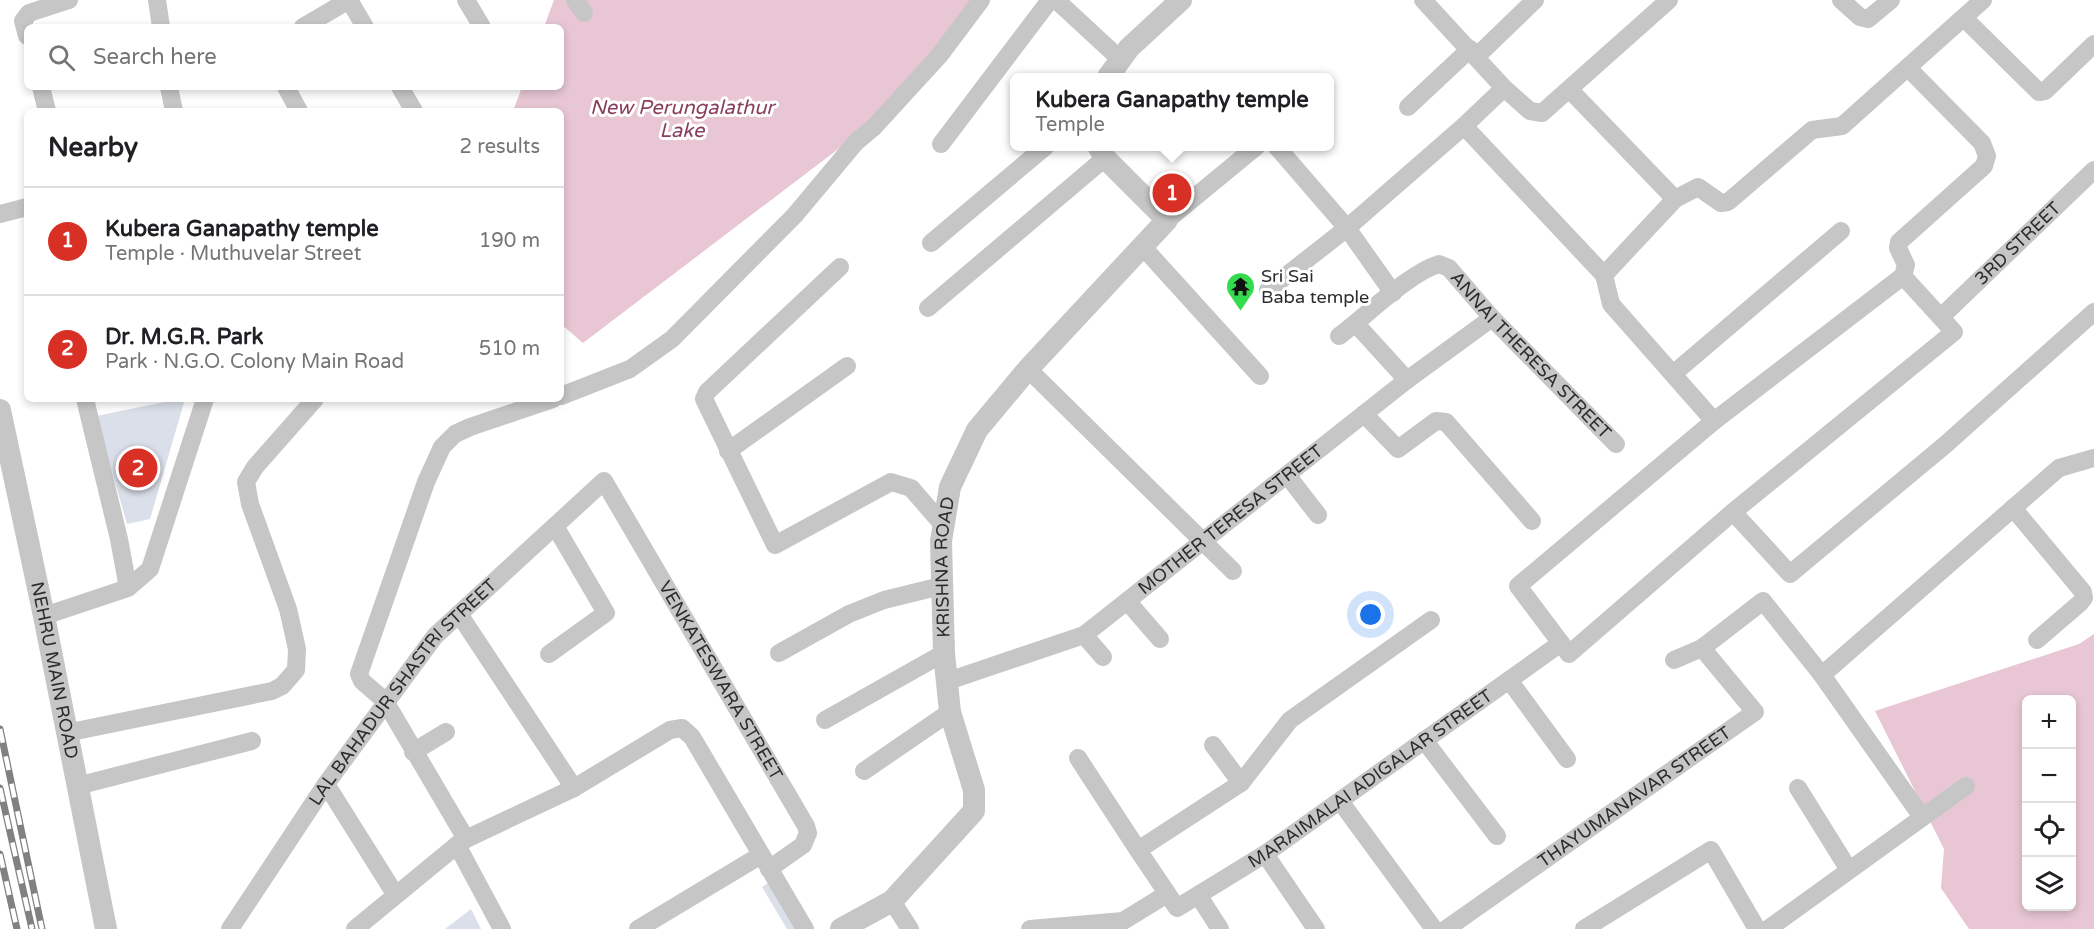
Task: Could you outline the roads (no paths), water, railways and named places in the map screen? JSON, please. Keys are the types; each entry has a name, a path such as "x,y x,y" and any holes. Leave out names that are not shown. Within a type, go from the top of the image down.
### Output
{"street":[{"path":"24,25 23,21 29,13 69,0"},
{"path":"157,0 161,24"},
{"path":"308,24 349,0 363,24"},
{"path":"466,0 481,24"},
{"path":"564,395 630,369 672,339 795,215 856,142 874,127 939,56 981,0"},
{"path":"941,144 1050,0"},
{"path":"1056,0 1114,69 1129,48 1181,0"},
{"path":"1423,0 1504,88 1536,114 1542,112 1570,90 1669,0"},
{"path":"1408,106 1535,0"},
{"path":"1841,0 1860,17 1868,19 1891,0"},
{"path":"1604,275 1675,199 1698,187 1721,203 1728,202 1812,130 1842,126 1983,0"},
{"path":"1964,18 2039,92 2045,91 2094,44"},
{"path":"1903,276 1942,316 1954,332 1733,512 1569,654 1518,586 1714,421 1903,276 1906,265 1898,248 1899,242 1984,166 1987,156 1982,143 1908,68"},
{"path":"1268,290 1347,228 1504,88"},
{"path":"42,90 46,108"},
{"path":"170,90 173,108"},
{"path":"287,90 297,108"},
{"path":"402,90 412,108"},
{"path":"1570,90 1675,199"},
{"path":"1464,126 1604,275 1611,304 1714,421"},
{"path":"932,243 1041,151"},
{"path":"928,308 1102,152 1167,220 1252,151"},
{"path":"1280,151 1347,228 1393,293"},
{"name":"3RD STREET","path":"1942,316 2094,170"},
{"path":"0,214 24,208"},
{"name":"KRISHNA ROAD","path":"841,929 892,901 974,811 974,790 950,712 941,586 944,526 950,487 976,430 1028,369 1167,220"},
{"path":"1672,374 1841,231"},
{"path":"1142,246 1260,376"},
{"name":"ANNAI THERESA STREET","path":"1339,336 1393,293 1431,266 1439,264 1449,268 1492,318 1616,444"},
{"path":"840,267 707,392 704,399 706,404 775,545 891,482 911,488 944,526"},
{"path":"1733,512 1790,574 1945,445 2094,312"},
{"name":"MOTHER TERESA STREET","path":"948,681 1084,635 1407,380 1492,318"},
{"path":"1356,324 1407,380"},
{"path":"728,451 847,366"},
{"path":"1028,369 1233,571"},
{"path":"86,402 119,539 128,588"},
{"path":"44,615 128,588 150,569 157,554 204,402"},
{"path":"66,733 272,691 290,679 298,661 295,639 288,609 250,504 246,482 255,467 312,402"},
{"path":"502,929 462,842 414,752 385,701 362,681 360,666 442,447 455,434 470,427 544,402"},
{"name":"NEHRU MAIN ROAD","path":"0,410 44,615 106,929"},
{"path":"1364,414 1398,449 1436,421 1446,422 1532,521"},
{"path":"1822,675 2059,468 2094,458"},
{"path":"1287,475 1318,514"},
{"name":"LAL BAHADUR SHASTRI STREET","path":"230,929 326,784 435,636 604,481"},
{"name":"VENKATESWARA STREET","path":"604,481 808,833 803,844 638,929"},
{"path":"2013,508 2083,592 2084,598 2080,603 2037,640"},
{"path":"549,654 606,613 555,526"},
{"path":"779,653 849,614 884,600 941,586"},
{"path":"1127,601 1160,639"},
{"path":"1674,660 1702,648 1763,601 1822,675 1922,817"},
{"path":"459,614 574,788"},
{"path":"1138,850 1241,783 1290,720 1431,620"},
{"path":"1084,635 1102,657"},
{"name":"MARAIMALAI ADIGALAR STREET","path":"1126,925 1172,901 1198,895 1265,854 1560,643"},
{"name":"THAYUMANAVAR STREET","path":"1446,929 1755,712 1702,648"},
{"path":"825,720 944,653"},
{"path":"1509,680 1566,759"},
{"path":"864,771 950,712"},
{"path":"355,929 395,894 462,842 574,788 670,730 682,728 692,737 806,929"},
{"path":"414,752 446,732"},
{"path":"1424,740 1497,836"},
{"path":"77,786 252,741"},
{"path":"1213,745 1241,783"},
{"path":"1078,758 1172,901"},
{"path":"326,784 395,894"},
{"path":"1768,929 1966,786"},
{"path":"1798,788 1849,870"},
{"path":"1340,801 1434,929"},
{"path":"1584,929 1711,850 1757,929"},
{"path":"1265,854 1316,929"},
{"path":"1198,895 1220,929"},
{"path":"892,901 910,929"},
{"path":"1029,929 1126,925"}],"water":[{"name":"New Perungalathur Lake","path":"554,0 977,0 896,105 583,343 564,327 564,108 514,108 521,90 564,90 564,24 545,24"},
{"path":"2094,634 2094,929 1969,929 1941,888 1944,849 1875,711 2079,644"}],"railway":[{"path":"0,729 42,929"},
{"path":"0,788 32,929"},
{"path":"0,854 17,929"}],"place":[{"name":"Kubera Ganapathy temple","path":"1172,193"},
{"name":"Sri Sai Baba temple","path":"1240,312"},
{"name":"Dr. M.G.R. Park","path":"138,468"}]}
